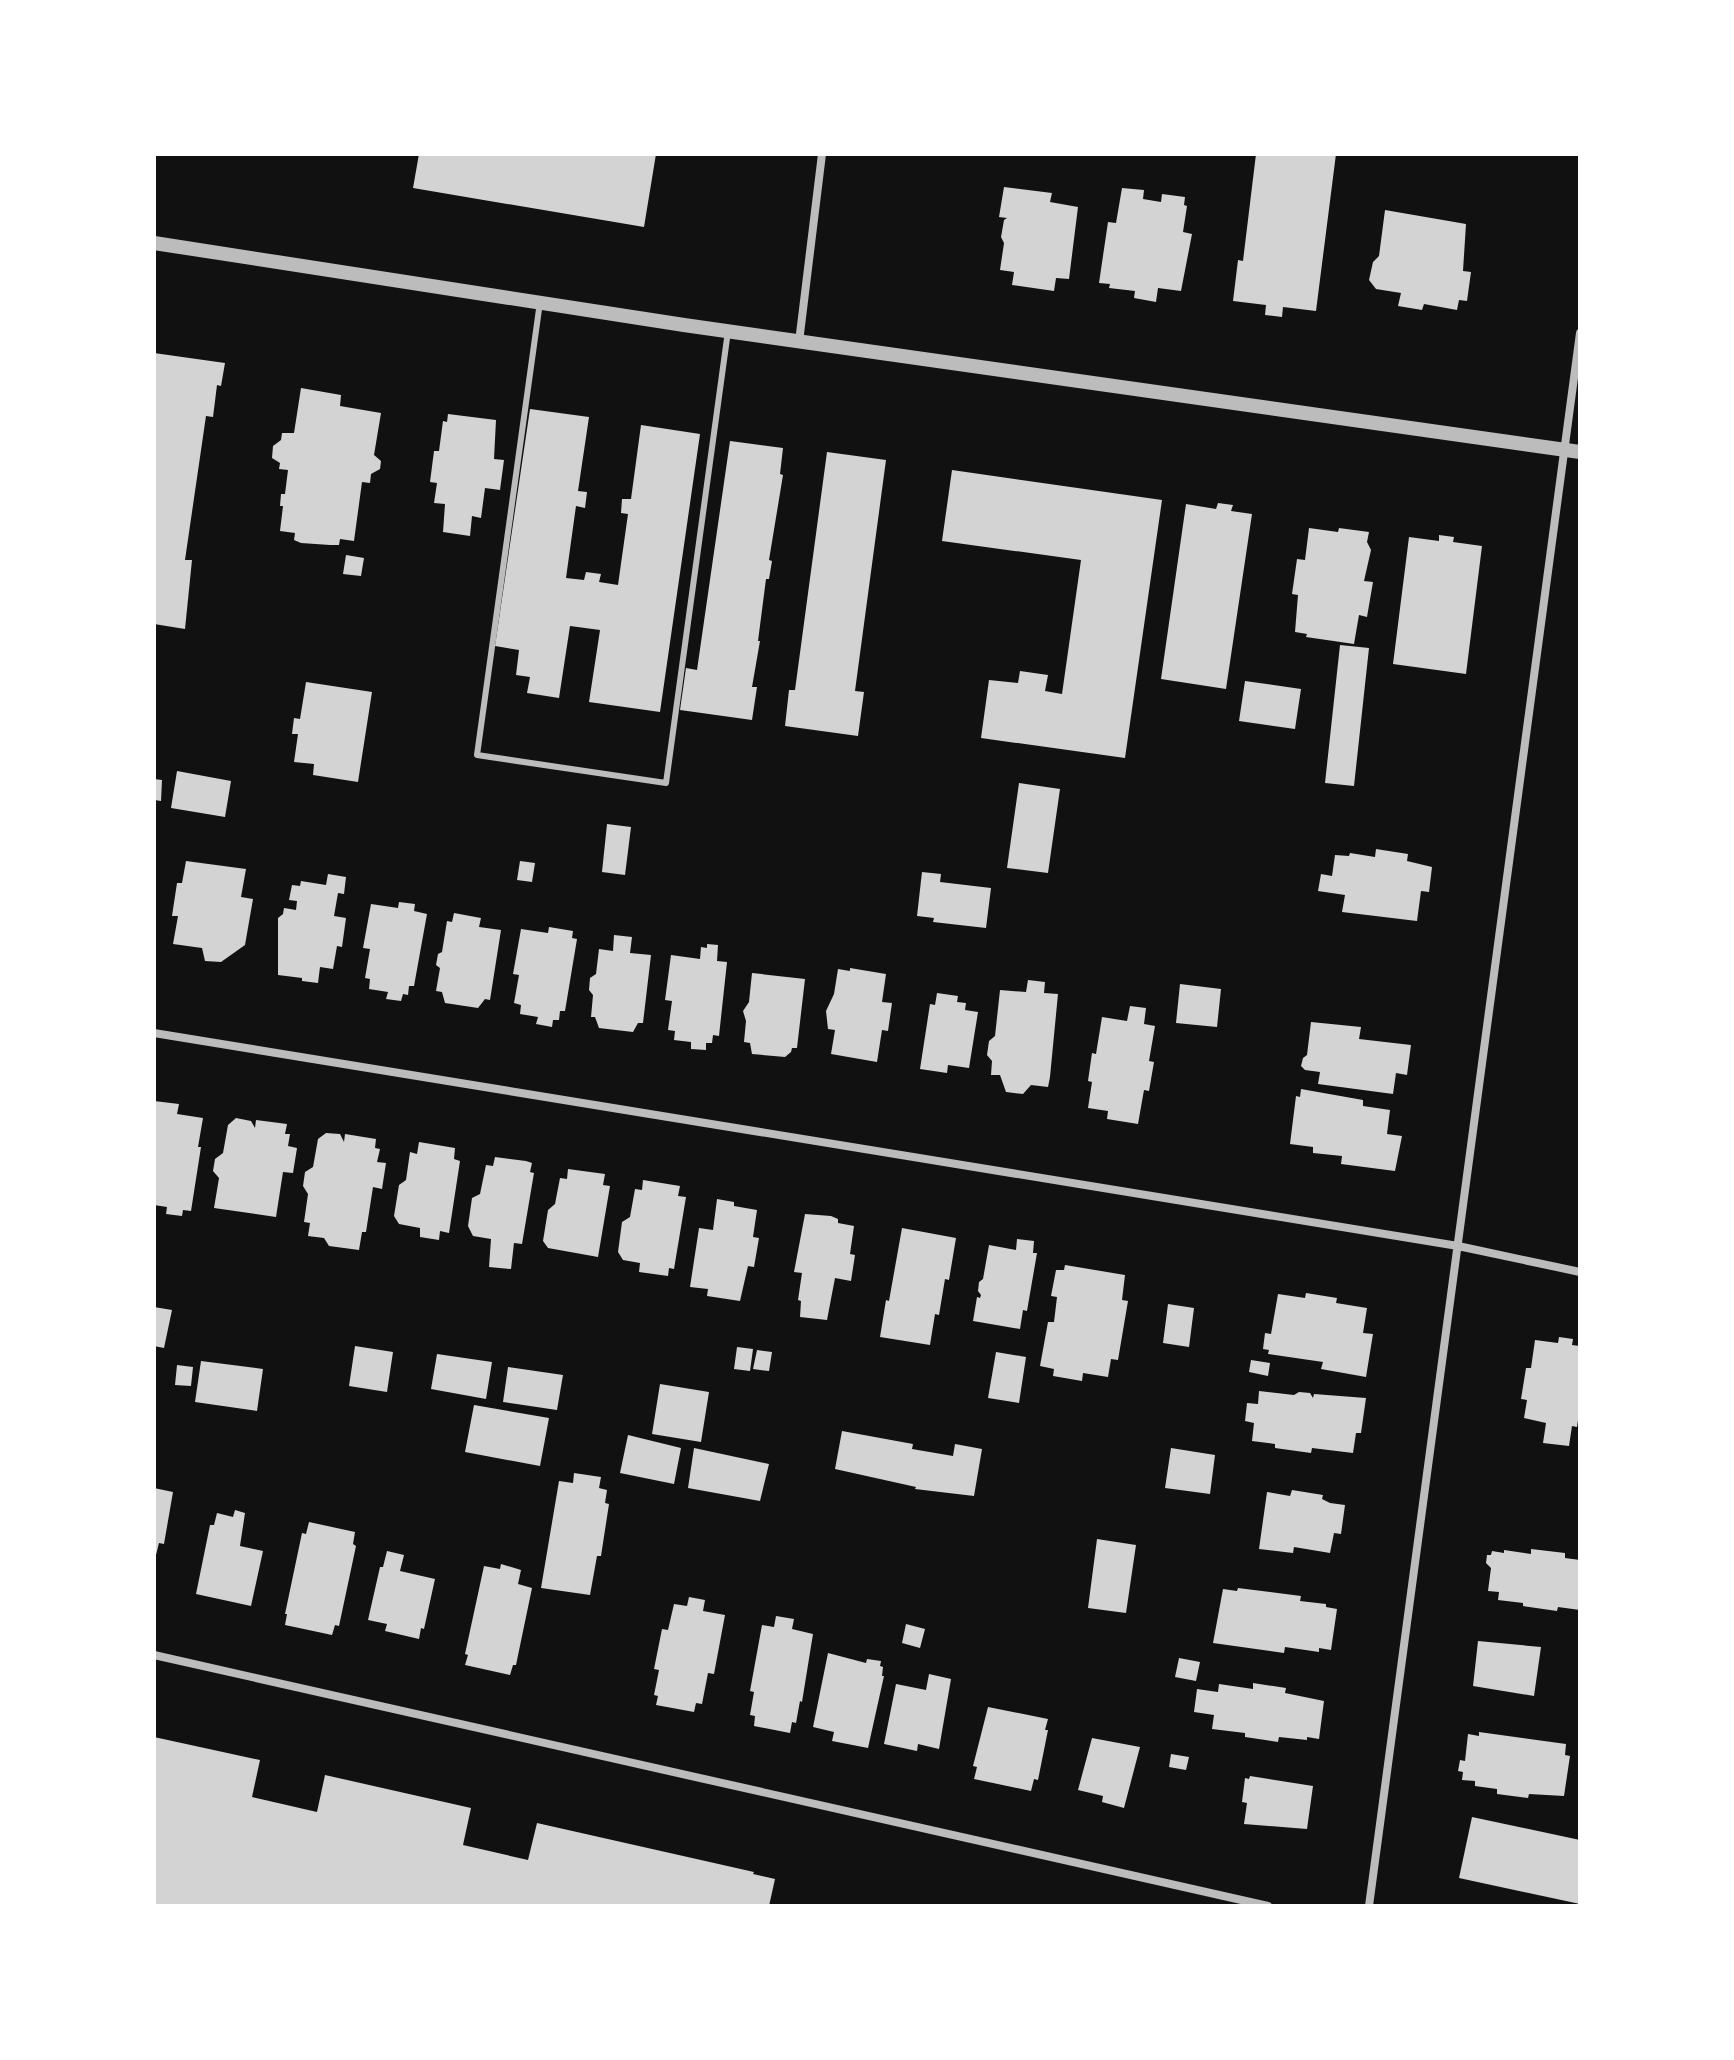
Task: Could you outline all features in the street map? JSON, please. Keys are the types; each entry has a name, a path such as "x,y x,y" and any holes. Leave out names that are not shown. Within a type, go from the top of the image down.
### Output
{"street":[{"path":"799,342 822,154"},
{"path":"154,243 799,342 1580,452"},
{"path":"1369,1906 1580,333"},
{"path":"154,1033 1458,1246 1580,1272"},
{"path":"154,1655 1268,1906"}],"lane":[{"path":"540,302 477,755 666,783 728,331"}],"building":[{"path":"419,154 656,154 644,227 413,188"},
{"path":"1256,154 1336,154 1316,311 1283,307 1282,317 1265,315 1266,305 1233,301 1238,260 1243,261"},
{"path":"1004,187 1052,193 1050,202 1078,207 1069,279 1056,278 1054,291 1012,285 1014,272 1000,270 1004,243 1001,237 1007,218 999,217"},
{"path":"1122,188 1144,190 1143,199 1161,202 1162,194 1185,197 1184,205 1187,206 1183,232 1192,234 1181,291 1158,288 1156,302 1134,298 1135,291 1109,288 1110,284 1099,283 1108,222 1116,223"},
{"path":"1385,210 1466,224 1463,271 1471,272 1467,301 1459,300 1457,310 1424,304 1422,310 1398,306 1401,293 1376,289 1369,280 1373,262 1379,256"},
{"path":"154,353 225,363 221,386 217,385 213,417 206,416 185,560 192,560 185,629 154,624"},
{"path":"301,388 341,395 340,406 381,413 374,455 381,461 380,469 371,474 370,483 362,482 354,541 340,539 339,545 301,543 294,540 295,533 280,531 281,494 285,494 288,470 279,469 280,463 272,458 273,446 281,440 282,433 294,433"},
{"path":"530,409 589,417 578,491 587,492 585,508 576,506 566,578 584,580 586,572 601,574 599,582 618,585 628,514 621,513 622,499 631,499 641,425 700,434 660,712 589,702 600,630 570,626 559,698 527,693 530,677 516,675 519,650 495,646"},
{"path":"448,414 496,420 494,459 504,460 500,490 485,488 481,518 472,516 470,536 443,532 445,504 434,503 437,483 430,482 434,451 439,451 443,421 447,422"},
{"path":"730,441 783,448 780,474 783,475 769,560 772,561 769,579 766,579 752,687 757,687 752,720 680,710 686,668 697,670"},
{"path":"827,452 886,460 855,691 864,692 858,736 785,726 789,690 795,690"},
{"path":"952,470 1162,500 1125,758 981,738 989,680 1018,683 1020,671 1048,675 1045,691 1062,694 1081,560 942,541"},
{"path":"1218,503 1233,505 1231,511 1252,514 1226,689 1161,679 1186,504 1216,509"},
{"path":"1309,528 1369,532 1367,542 1371,550 1364,581 1373,582 1367,617 1359,615 1354,644 1306,637 1307,634 1295,632 1298,595 1292,594 1297,559 1305,560"},
{"path":"1439,535 1454,537 1453,542 1482,546 1466,674 1393,664 1409,537 1439,541"},
{"path":"346,555 364,558 361,576 343,574"},
{"path":"1340,645 1369,648 1354,786 1325,783"},
{"path":"1245,681 1301,689 1295,729 1239,721"},
{"path":"306,682 372,692 358,782 313,775 314,764 294,762 298,734 292,734 294,718 300,719"},
{"path":"177,771 231,781 225,817 171,808"},
{"path":"154,779 162,780 161,801 154,800"},
{"path":"1019,783 1060,789 1048,873 1007,868"},
{"path":"607,824 631,827 625,875 602,872"},
{"path":"1376,849 1408,854 1407,861 1432,867 1429,892 1421,891 1417,921 1342,912 1345,895 1318,891 1321,874 1332,876 1335,855 1349,856 1350,853 1375,857"},
{"path":"186,861 246,869 241,897 253,899 245,945 221,962 205,961 202,948 173,944 178,916 172,916 177,883 182,883"},
{"path":"520,861 535,863 532,882 517,880"},
{"path":"922,872 941,874 940,882 991,888 986,928 933,922 934,918 917,916"},
{"path":"328,874 346,877 344,894 338,893 334,916 346,918 342,947 337,946 333,969 320,967 318,983 278,975 278,918 284,908 296,910 297,901 289,900 292,885 300,886 301,881 326,885"},
{"path":"399,902 415,904 414,911 427,914 414,986 409,986 408,995 403,994 401,1001 386,999 388,992 369,989 370,979 365,978 370,949 363,948 371,904 398,908"},
{"path":"454,913 481,918 479,927 501,930 490,1000 485,999 478,1008 445,1003 442,992 436,991 440,968 436,965 438,954 442,952 447,921 452,922"},
{"path":"549,927 573,931 572,938 577,939 565,1011 560,1011 559,1020 553,1020 552,1027 536,1024 538,1017 520,1014 521,1005 514,1003 519,975 513,974 521,929 548,933"},
{"path":"614,935 632,937 630,953 651,955 643,1023 638,1023 633,1032 599,1028 595,1017 591,1017 593,995 589,990 590,978 596,974 599,949 613,951"},
{"path":"707,944 718,945 717,961 727,962 719,1036 713,1035 712,1043 706,1043 706,1050 691,1049 691,1042 674,1040 675,1031 668,1030 672,1001 665,1000 671,955 700,959 701,947 707,948"},
{"path":"850,968 886,974 882,1002 892,1003 888,1031 882,1030 877,1062 831,1054 835,1030 828,1029 826,1011 834,994 838,969 850,971"},
{"path":"752,973 805,979 797,1048 792,1048 785,1057 752,1054 750,1043 744,1042 746,1021 743,1011 749,1002"},
{"path":"1028,980 1045,982 1044,993 1058,994 1050,1077 1048,1087 1031,1085 1023,1094 1006,1092 1000,1075 991,1075 992,1061 987,1055 989,1041 995,1036 1000,990 1026,992"},
{"path":"1180,984 1221,989 1217,1027 1176,1023"},
{"path":"937,993 958,996 957,1002 966,1003 965,1010 978,1012 969,1068 948,1065 947,1073 920,1069 930,1004 935,1005"},
{"path":"1130,1006 1146,1008 1144,1024 1155,1026 1149,1061 1154,1062 1149,1091 1144,1090 1138,1124 1107,1119 1108,1111 1088,1108 1092,1053 1096,1054 1102,1017 1127,1021"},
{"path":"1311,1022 1361,1027 1359,1039 1411,1045 1407,1075 1396,1073 1393,1094 1318,1084 1320,1072 1305,1070 1301,1066 1307,1055"},
{"path":"1301,1089 1363,1100 1363,1106 1390,1110 1387,1134 1402,1136 1395,1171 1341,1164 1342,1156 1313,1153 1313,1147 1290,1144 1296,1096 1300,1097"},
{"path":"154,1101 179,1104 177,1114 203,1118 191,1211 183,1210 182,1216 166,1214 167,1207 154,1205"},
{"path":"236,1118 251,1121 255,1128 256,1120 287,1124 285,1134 290,1134 288,1146 297,1148 293,1173 283,1172 276,1217 214,1208 219,1178 213,1171 215,1159 223,1153 228,1125"},
{"path":"326,1133 340,1134 344,1142 345,1134 376,1139 375,1148 380,1149 377,1162 386,1163 382,1189 373,1187 366,1232 362,1232 359,1250 329,1246 324,1238 308,1236 310,1223 304,1222 308,1194 303,1186 305,1172 313,1167 318,1139"},
{"path":"419,1142 455,1148 454,1159 460,1161 449,1233 440,1231 439,1240 420,1237 420,1228 399,1224 394,1216 399,1185 406,1180 410,1152 417,1154"},
{"path":"495,1157 532,1163 530,1172 534,1173 522,1244 514,1243 511,1269 489,1267 491,1239 473,1236 468,1226 472,1198 480,1194 486,1165 493,1166"},
{"path":"568,1169 605,1174 603,1185 610,1186 598,1257 548,1248 543,1241 548,1210 555,1204 560,1178 567,1179"},
{"path":"643,1180 680,1186 678,1196 686,1197 674,1269 669,1268 668,1276 639,1272 640,1263 623,1260 618,1252 622,1222 630,1217 635,1189 642,1190"},
{"path":"717,1199 757,1210 753,1237 759,1238 754,1267 748,1266 740,1301 707,1296 708,1289 690,1287 699,1228 713,1230"},
{"path":"805,1214 831,1216 838,1219 838,1223 854,1226 850,1254 855,1255 851,1281 835,1278 827,1320 800,1317 801,1301 798,1300 802,1273 794,1272"},
{"path":"902,1228 956,1238 949,1280 945,1279 930,1345 880,1337"},
{"path":"1017,1239 1034,1241 1033,1253 1037,1253 1027,1311 1023,1310 1020,1329 973,1321 977,1297 981,1295 979,1282 983,1279 989,1245 1016,1250"},
{"path":"1065,1265 1125,1275 1122,1300 1128,1301 1118,1360 1111,1359 1108,1377 1083,1373 1082,1381 1053,1376 1054,1369 1040,1366 1048,1322 1054,1322 1057,1297 1051,1296 1056,1270 1064,1270"},
{"path":"1306,1293 1337,1298 1336,1303 1367,1308 1363,1333 1373,1334 1366,1377 1321,1369 1323,1362 1268,1354 1269,1350 1263,1349 1265,1333 1271,1334 1278,1294 1305,1298"},
{"path":"1168,1304 1194,1308 1189,1347 1163,1343"},
{"path":"154,1307 172,1310 164,1348 154,1346"},
{"path":"1559,1337 1573,1339 1572,1345 1580,1346 1580,1406 1577,1427 1572,1426 1569,1446 1543,1443 1546,1423 1524,1418 1527,1400 1521,1399 1526,1368 1531,1368 1535,1340 1558,1343"},
{"path":"355,1346 393,1352 387,1392 349,1386"},
{"path":"737,1347 753,1349 750,1371 734,1369"},
{"path":"757,1350 772,1352 769,1371 753,1369"},
{"path":"996,1352 1026,1357 1019,1403 988,1398"},
{"path":"437,1354 492,1362 486,1399 431,1389"},
{"path":"1251,1360 1270,1363 1268,1376 1249,1372"},
{"path":"201,1361 263,1369 257,1411 195,1402"},
{"path":"177,1365 193,1367 191,1386 175,1385"},
{"path":"508,1367 563,1375 557,1410 503,1402"},
{"path":"660,1384 709,1392 701,1442 652,1434"},
{"path":"1259,1391 1294,1395 1310,1393 1313,1398 1314,1394 1366,1398 1361,1433 1356,1433 1353,1453 1312,1448 1311,1453 1252,1441 1254,1423 1245,1421 1247,1403 1258,1404"},
{"path":"474,1405 549,1418 540,1466 465,1452"},
{"path":"842,1431 913,1444 912,1449 953,1456 955,1444 982,1449 974,1496 915,1489 835,1469"},
{"path":"628,1435 681,1448 674,1484 620,1473"},
{"path":"694,1448 769,1464 760,1501 688,1488"},
{"path":"1171,1448 1215,1455 1210,1494 1165,1488"},
{"path":"574,1473 601,1477 599,1488 607,1490 605,1503 609,1504 601,1556 597,1556 590,1595 541,1588 559,1481 573,1483"},
{"path":"154,1488 173,1492 164,1544 159,1543 155,1559"},
{"path":"1292,1490 1323,1495 1322,1499 1330,1503 1345,1505 1341,1534 1334,1533 1330,1553 1294,1547 1293,1553 1259,1549 1267,1492 1290,1496"},
{"path":"235,1510 245,1513 240,1546 263,1551 251,1606 196,1594 210,1525 214,1525 217,1513 233,1517"},
{"path":"309,1522 355,1532 353,1544 356,1546 339,1626 335,1625 332,1635 285,1625 302,1533 306,1534"},
{"path":"1097,1539 1136,1545 1126,1613 1088,1608"},
{"path":"1531,1549 1565,1553 1565,1558 1580,1560 1580,1610 1558,1607 1557,1611 1523,1606 1523,1603 1498,1600 1499,1592 1488,1591 1491,1568 1486,1563 1487,1555 1491,1555 1492,1551 1504,1553 1504,1550 1531,1554"},
{"path":"387,1551 404,1555 400,1571 435,1579 419,1639 385,1631 387,1624 368,1620 380,1567 383,1567"},
{"path":"501,1564 521,1570 518,1584 532,1588 516,1665 513,1665 510,1675 465,1665 484,1566 500,1569"},
{"path":"1238,1588 1301,1596 1300,1601 1326,1604 1326,1607 1337,1609 1331,1650 1319,1648 1319,1652 1285,1647 1284,1653 1213,1643 1223,1589 1237,1591"},
{"path":"689,1597 705,1600 703,1611 725,1615 714,1674 708,1673 702,1704 696,1703 694,1712 656,1705 658,1696 654,1695 659,1670 654,1669 662,1629 668,1630 674,1604 687,1606"},
{"path":"776,1616 794,1619 792,1629 813,1634 802,1702 790,1733 754,1726 755,1716 750,1715 754,1692 750,1691 762,1625 774,1627"},
{"path":"906,1624 925,1629 920,1648 902,1643"},
{"path":"1478,1641 1541,1647 1534,1696 1473,1686"},
{"path":"828,1653 866,1663 867,1659 881,1661 884,1676 868,1748 832,1741 834,1732 813,1727"},
{"path":"1179,1658 1200,1662 1196,1681 1175,1677"},
{"path":"929,1674 951,1679 939,1749 918,1744 917,1751 884,1744 896,1684 926,1690"},
{"path":"1253,1683 1286,1688 1285,1693 1324,1701 1319,1739 1279,1737 1278,1742 1245,1737 1245,1733 1212,1729 1214,1715 1194,1712 1197,1689 1218,1692 1219,1684 1253,1689"},
{"path":"988,1707 1048,1719 1038,1780 1034,1779 1031,1791 974,1779 977,1767 973,1766"},
{"path":"1479,1732 1566,1744 1565,1755 1570,1756 1564,1796 1529,1794 1528,1798 1497,1794 1497,1789 1475,1786 1475,1781 1462,1780 1463,1772 1458,1771 1460,1760 1465,1761 1468,1734 1479,1736"},
{"path":"154,1737 260,1760 252,1797 317,1812 325,1775 471,1808 463,1845 528,1860 537,1823 754,1872 775,1879 769,1906 154,1906"},
{"path":"1092,1738 1140,1747 1124,1808 1102,1802 1103,1796 1078,1790"},
{"path":"1171,1754 1189,1757 1186,1770 1169,1767"},
{"path":"1250,1776 1313,1786 1307,1829 1244,1824 1247,1803 1242,1802 1245,1778 1249,1779"},
{"path":"1472,1817 1580,1840 1580,1904 1459,1878"}]}
